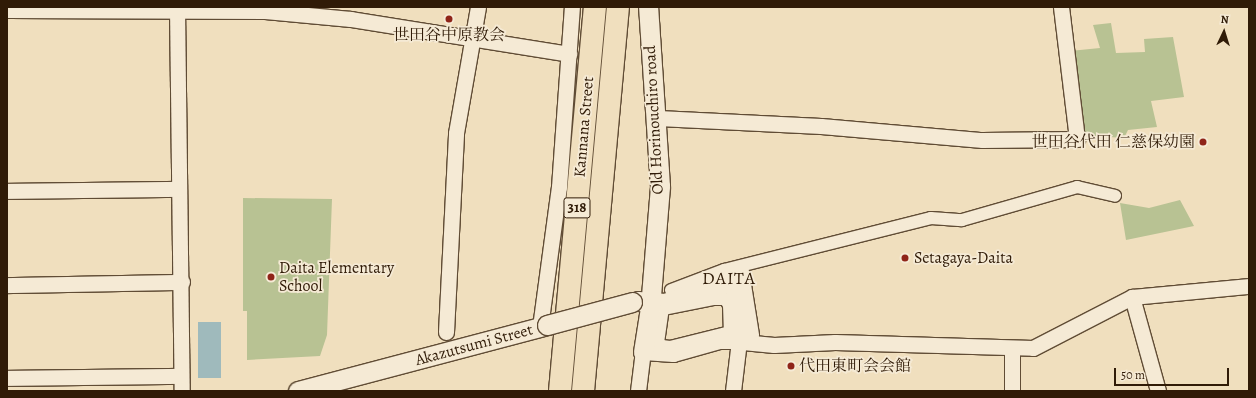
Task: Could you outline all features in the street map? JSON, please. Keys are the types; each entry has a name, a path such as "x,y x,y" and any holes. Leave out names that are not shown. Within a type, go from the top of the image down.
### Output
{"main road":[{"name":"Kannana Street","path":"560,391 595,7"},
{"name":"Kannana Street","path":"583,391 618,7"}],"street":[{"path":"446,332 456,133 474,39 478,7"},
{"path":"544,326 558,187 572,7"},
{"name":"Old Horinouchiro road","path":"643,352 641,301 660,186 658,118 648,7"},
{"path":"658,118 821,126 982,140 1077,139 1061,7"},
{"path":"7,10 177,9 351,13 474,39 569,54"},
{"path":"7,378 182,384 182,282 179,190 177,9"},
{"path":"670,290 742,266 931,218 962,220 1077,187 1115,196"},
{"path":"7,191 179,190"},
{"path":"733,391 746,338 742,266"},
{"path":"7,285 182,282"},
{"name":"Akazutsumi Street","path":"298,391 641,301 665,303 720,283 729,283 739,293 746,338"},
{"path":"638,391 643,352 673,354 719,341 746,338 774,345 836,342 1012,349 1033,348 1132,297 1249,286"},
{"path":"1132,297 1158,391"},
{"path":"713,299 725,299 729,305 732,329 726,334 670,347 663,346 658,342 664,323 663,309 713,299"},
{"path":"1012,349 1012,391"}],"green space":[{"path":"1111,23 1116,53 1145,52 1144,39 1173,37 1184,97 1151,101 1157,127 1128,130 1124,138 1081,135 1070,51 1100,48 1093,25"},
{"path":"243,198 332,199 327,335 320,356 247,360 247,311 243,311"},
{"path":"1180,200 1194,226 1126,240 1120,203 1149,208"}],"water":[{"path":"198,322 221,322 221,378 198,378"}],"place":[{"name":"世田谷中原教会","path":"449,19"},
{"name":"世田谷代田 仁慈保幼園","path":"1203,142"},
{"name":"Setagaya-Daita","path":"905,258"},
{"name":"Daita Elementary School","path":"271,277"},
{"name":"代田東町会会館","path":"791,366"}],"district":[{"name":"DAITA","path":"729,278"}]}
